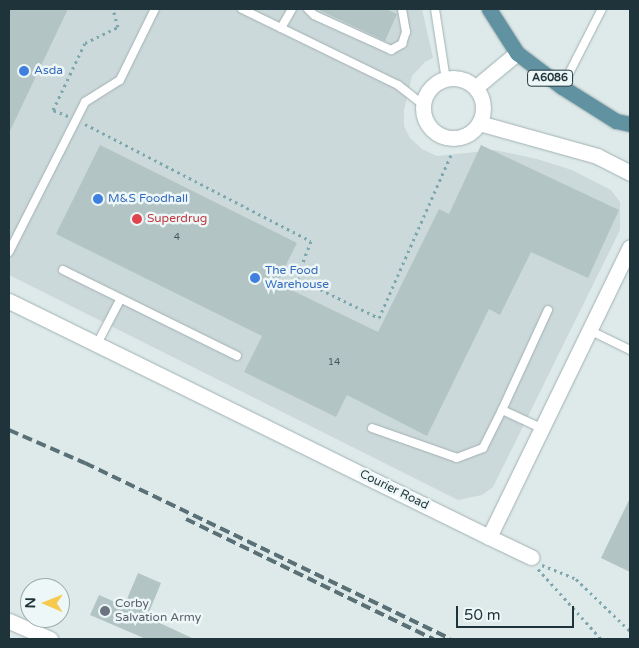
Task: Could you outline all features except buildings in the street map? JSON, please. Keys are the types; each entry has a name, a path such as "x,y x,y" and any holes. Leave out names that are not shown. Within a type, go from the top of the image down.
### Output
{"main road":[{"name":"A6086","path":"489,9 517,53 562,87 616,121 630,124"}],"street":[{"path":"476,87 517,53"},
{"path":"456,78 476,87 483,98 480,122 472,132 461,137 437,134 428,124 424,105 427,92 446,80 456,78"},
{"path":"480,122 597,156 630,173"},
{"path":"489,537 630,247"},
{"name":"Courier Road","path":"9,301 532,557"},
{"path":"9,621 50,639"}],"lane":[{"path":"9,252 85,102 120,80 155,9"},
{"path":"242,9 398,85 424,105"},
{"path":"281,28 292,9"},
{"path":"308,9 314,15 391,50 402,44 406,32 402,9"},
{"path":"434,9 446,80"},
{"path":"562,87 602,9"},
{"path":"64,270 120,300 237,356"},
{"path":"97,344 120,300"},
{"path":"372,428 456,458 484,448 548,310"},
{"path":"590,330 630,350"},
{"path":"502,410 541,428"}],"path":[{"path":"113,9 118,27 85,43 53,110 311,241 298,278 379,318 450,155"},
{"path":"601,639 543,577 536,566 544,565 576,579 630,631"}],"shaded area":[{"path":"9,9 422,9 433,58 425,62 412,76 404,110 404,126 410,138 422,149 437,156 495,150 537,159 572,170 611,190 620,202 620,230 493,487 482,495 458,500 9,275"}],"railway":[{"path":"9,430 85,463 450,639"},
{"path":"186,519 433,639"}],"place":[{"name":"Asda","path":"24,71"},
{"name":"M&S Foodhall","path":"98,199"},
{"name":"Superdrug","path":"137,219"},
{"name":"The Food Warehouse","path":"255,278"},
{"name":"Corby Salvation Army","path":"105,611"}]}
